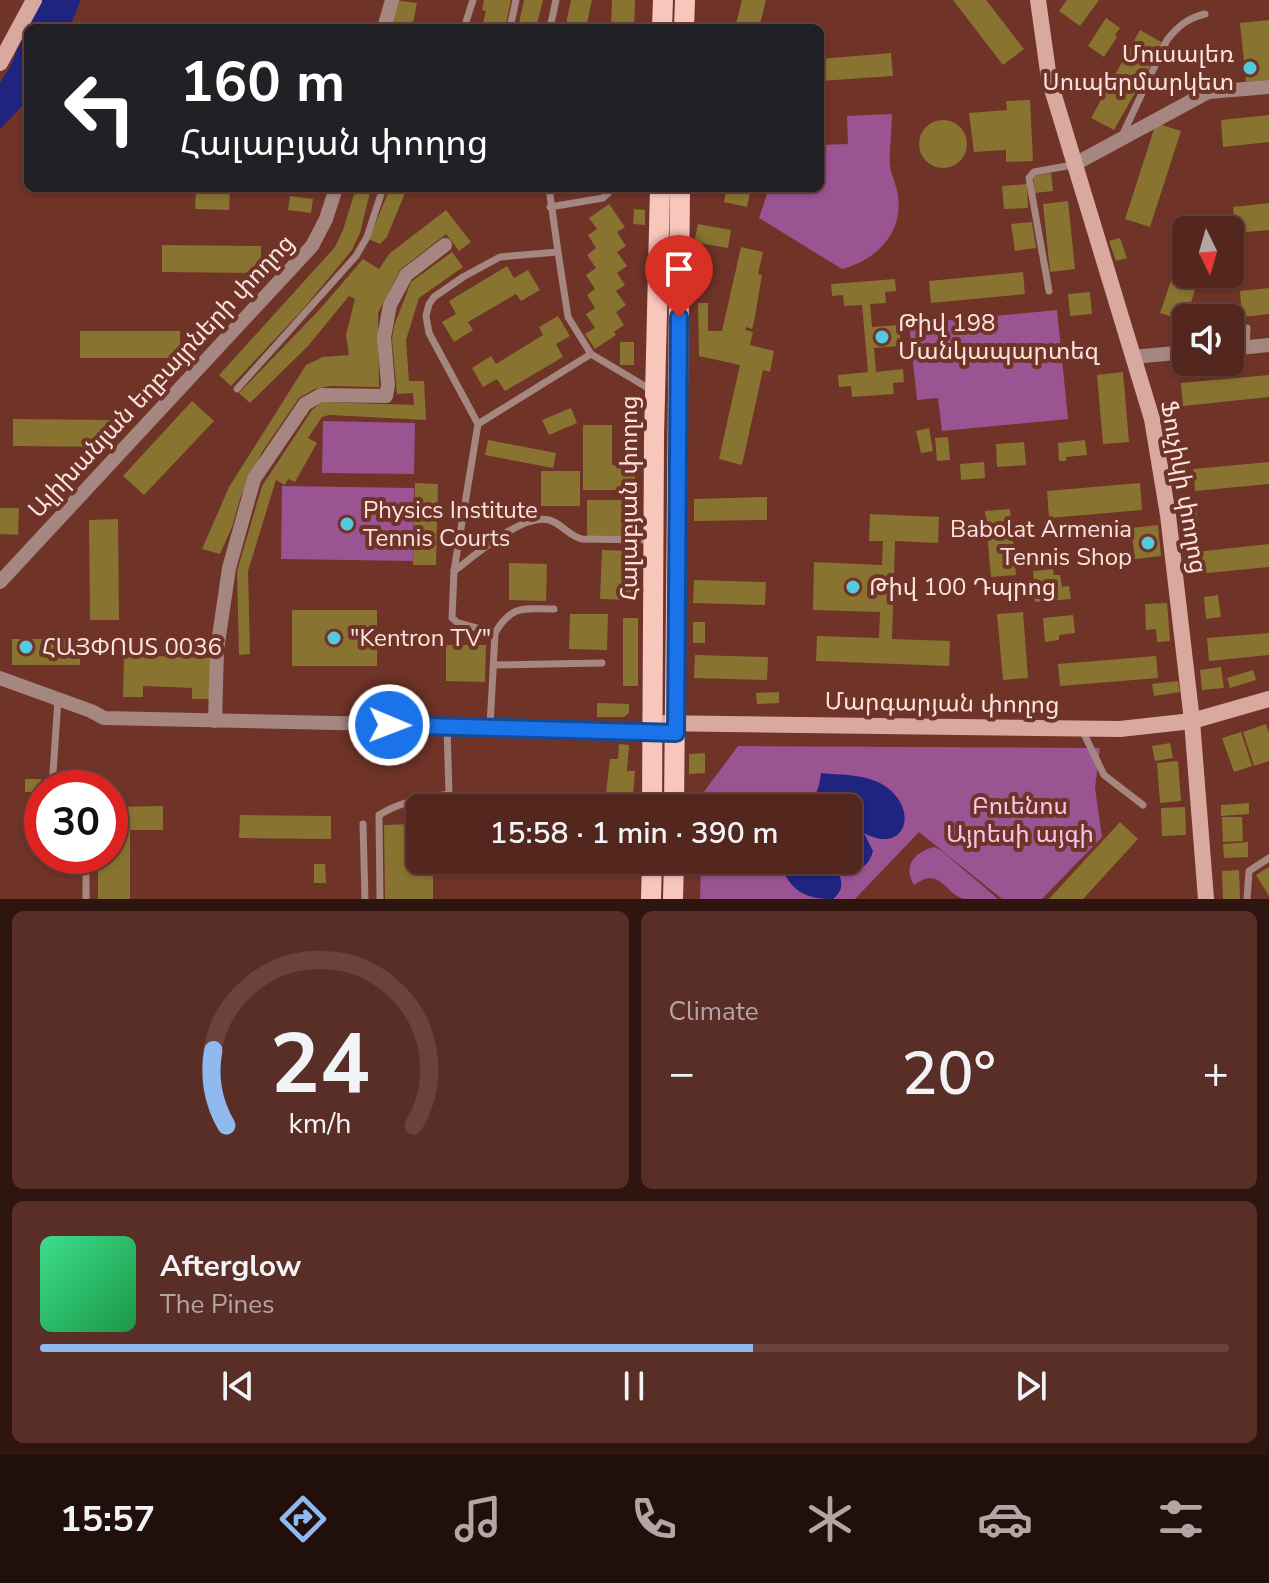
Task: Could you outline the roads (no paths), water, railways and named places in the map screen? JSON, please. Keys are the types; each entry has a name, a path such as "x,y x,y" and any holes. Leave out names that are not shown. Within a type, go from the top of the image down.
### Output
{"main road":[{"path":"0,63 34,0"},
{"path":"662,24 663,0"},
{"path":"684,24 685,0"},
{"name":"Ֆուչիկի փողոց","path":"1038,0 1049,79 1152,419 1166,499 1192,722 1206,899"},
{"name":"Հալաբյան փողոց","path":"652,794 660,192"},
{"name":"Հալաբյան փողոց","path":"674,794 680,192"},
{"name":"Մարգարյան փողոց","path":"676,728 993,736 1121,733 1192,722 1269,700"},
{"name":"Մարգարյան փողոց","path":"653,728 1120,729 1192,722"},
{"path":"651,899 652,874"},
{"path":"673,899 674,874"}],"street":[{"path":"385,24 392,0"},
{"path":"1073,165 1208,92 1269,87"},
{"name":"Ալիխանյան եղբայրների փողոց","path":"0,582 312,246 326,219 335,192"},
{"path":"215,721 217,650 229,568 254,479 305,404 321,395 386,396 384,337 390,305 406,275 445,245"},
{"path":"1246,347 1269,345"},
{"path":"1133,357 1172,353"},
{"name":"Մարգարյան փողոց","path":"0,678 104,718 612,729 634,722 653,728"}],"lane":[{"path":"465,24 473,0"},
{"path":"511,24 516,0"},
{"path":"551,24 556,0"},
{"path":"1120,140 1167,40 1177,27 1192,17 1205,14"},
{"path":"1049,291 1029,178 1034,172 1073,165"},
{"path":"237,389 356,256 367,237 382,192"},
{"path":"549,192 568,317 591,354 655,392"},
{"path":"550,207 603,198 609,192"},
{"path":"495,633 458,623 452,618 454,571 478,424 429,333 426,316 434,297 500,257 558,252"},
{"path":"1246,347 1247,328"},
{"path":"478,424 591,354"},
{"path":"454,571 532,519 554,522 582,539 654,540"},
{"path":"490,727 495,633 504,618 520,609 554,609"},
{"path":"494,665 602,663"},
{"path":"53,770 58,699"},
{"path":"380,899 379,815 413,800 449,794 447,726"},
{"path":"1084,734 1104,775 1143,805"},
{"path":"363,824 365,899"},
{"path":"1247,899 1249,871 1269,858"},
{"path":"86,874 86,899"}],"place":[{"name":"Մուսալեռ Սուպերմարկետ","path":"1250,68"},
{"name":"Թիվ 198 Մանկապարտեզ","path":"882,337"},
{"name":"Physics Institute Tennis Courts","path":"347,524"},
{"name":"Babolat Armenia Tennis Shop","path":"1148,543"},
{"name":"Թիվ 100 Դպրոց","path":"853,587"},
{"name":"\"Kentron TV\"","path":"334,638"},
{"name":"ՀԱՅՓՈՍՏ 0036","path":"26,647"}],"park label":[{"name":"Բուենոս Այրեսի այգի","path":"1020,820"}]}
